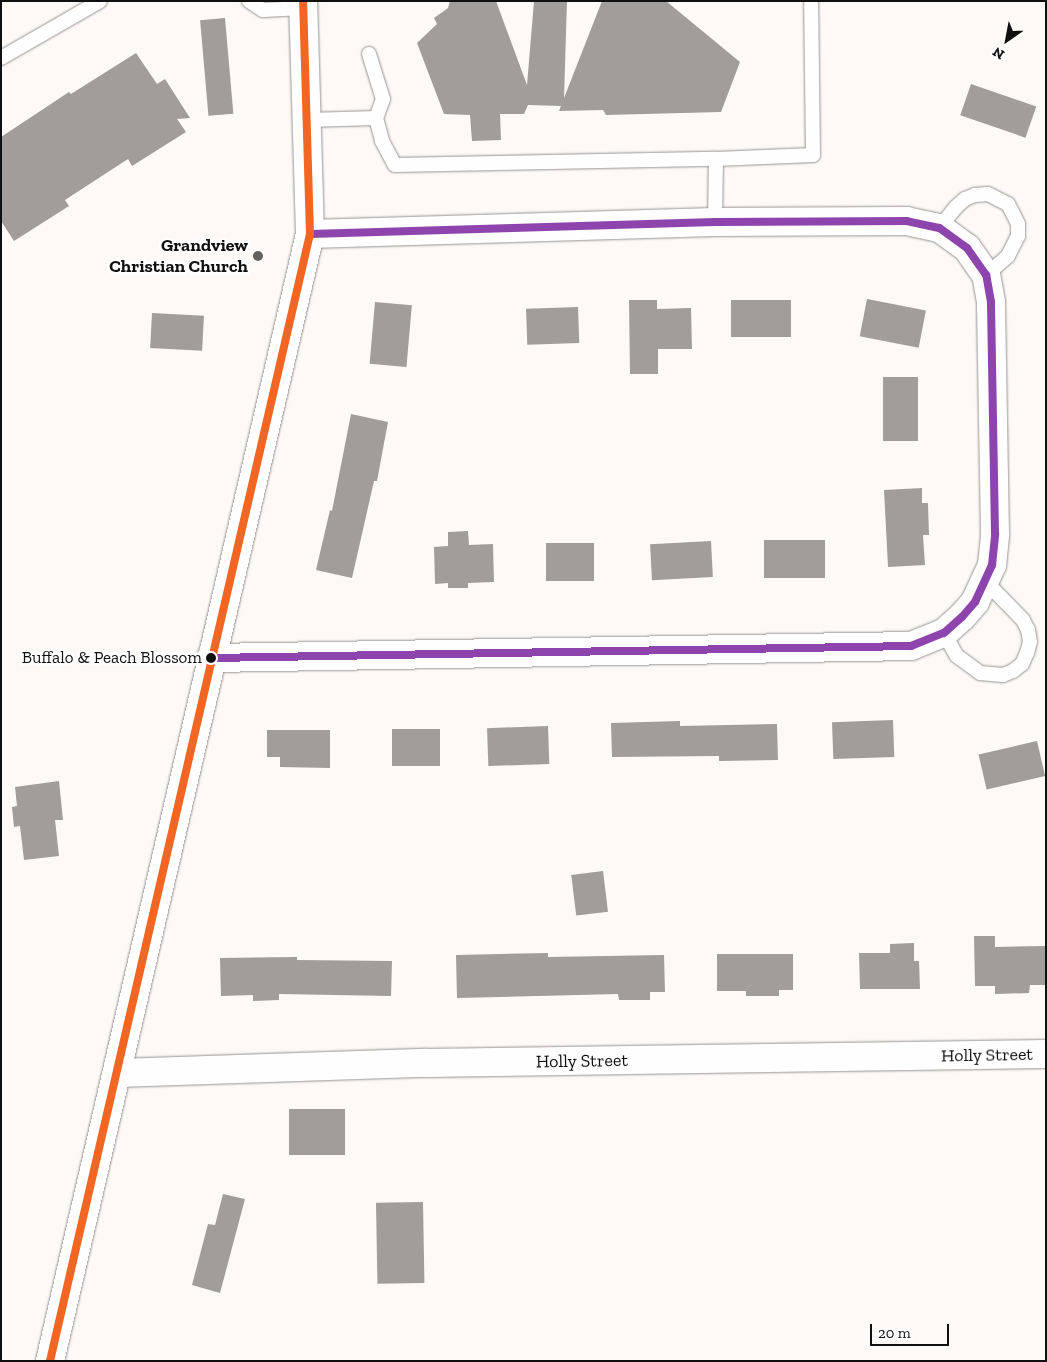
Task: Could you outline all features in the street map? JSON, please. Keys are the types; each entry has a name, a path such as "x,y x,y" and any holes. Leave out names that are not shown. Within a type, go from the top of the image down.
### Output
{"street":[{"path":"50,1361 118,1073 211,658 310,234 303,4"},
{"path":"211,658 911,646 944,633 975,602 986,582 992,565 995,534 991,302 986,275 967,248 939,228 908,221 715,222 310,234"},
{"name":"Holly Street","path":"118,1073 426,1063 1046,1054"}],"lane":[{"path":"1,58 100,1"},
{"path":"249,1 262,10 303,4"},
{"path":"369,54 383,98 376,118 382,141 395,165 716,160 814,155 811,1"},
{"path":"308,120 376,118"},
{"path":"715,222 716,160"},
{"path":"939,228 956,207 965,199 976,195 988,194 1008,204 1018,224 1018,236 1008,256 986,275"},
{"path":"944,633 958,656 980,673 1002,675 1013,671 1022,664 1028,653 1030,642 1028,630 1023,620 986,582"}],"building":[{"path":"450,1 496,1 527,85 534,1 567,1 564,98 602,1 666,1 740,62 721,112 606,115 603,110 559,111 561,106 528,105 524,114 500,114 501,140 472,141 470,115 444,114 417,43 437,24 434,18 448,8"},
{"path":"225,18 233,114 208,116 200,20"},
{"path":"136,53 157,84 165,79 190,118 177,119 186,132 132,166 128,159 65,200 69,206 14,241 1,221 1,137 69,92 71,94"},
{"path":"971,84 1036,106 1025,138 960,115"},
{"path":"867,299 926,310 919,348 860,336"},
{"path":"629,300 657,300 657,309 691,308 692,349 658,349 658,374 630,374"},
{"path":"731,300 791,300 791,337 731,337"},
{"path":"375,302 412,305 406,367 370,364"},
{"path":"578,307 579,343 527,345 526,309"},
{"path":"152,313 204,316 202,351 150,348"},
{"path":"883,377 918,377 918,441 883,441"},
{"path":"351,414 388,422 377,481 374,481 352,578 316,570 330,510 332,511"},
{"path":"922,488 922,503 928,503 929,535 923,535 925,565 888,567 884,490"},
{"path":"468,531 469,545 493,544 494,582 468,583 468,588 448,588 448,583 435,584 434,547 448,546 448,532"},
{"path":"764,540 825,540 825,578 764,578"},
{"path":"711,541 713,577 652,580 650,544"},
{"path":"546,543 594,543 594,581 546,581"},
{"path":"893,720 894,757 833,759 832,722"},
{"path":"680,721 680,726 777,724 778,760 719,761 719,756 612,757 611,723"},
{"path":"548,726 549,764 488,766 487,728"},
{"path":"392,729 440,729 440,766 392,766"},
{"path":"267,730 330,730 330,768 280,767 280,757 267,757"},
{"path":"1037,741 1045,776 987,790 979,754"},
{"path":"59,781 63,820 55,820 59,856 24,860 20,826 14,827 12,807 17,806 15,787"},
{"path":"603,871 608,912 576,916 571,875"},
{"path":"974,936 995,936 995,947 1046,946 1046,985 1030,985 1029,993 995,994 995,986 975,986"},
{"path":"914,943 914,961 919,961 920,989 860,989 859,953 890,953 890,944"},
{"path":"548,953 548,957 664,955 665,992 650,992 650,1000 619,1000 618,994 457,998 456,955"},
{"path":"717,954 793,954 793,990 779,990 779,996 746,996 746,991 717,991"},
{"path":"297,957 297,960 392,961 391,996 279,994 279,1000 253,1001 253,995 221,996 220,958"},
{"path":"289,1109 345,1109 345,1155 289,1155"},
{"path":"223,1194 245,1199 220,1293 192,1285 208,1224 215,1225"},
{"path":"423,1202 424,1283 377,1284 376,1203"}],"transit line":[{"path":"50,1361 310,234 303,1"},
{"path":"211,658 911,646 944,633 962,617 975,602 992,565 995,534 991,302 986,275 967,248 939,228 907,221 715,222 310,234"}],"place":[{"name":"Grandview Christian Church","path":"258,256"},
{"name":"Buffalo & Peach Blossom","path":"211,658"}]}
